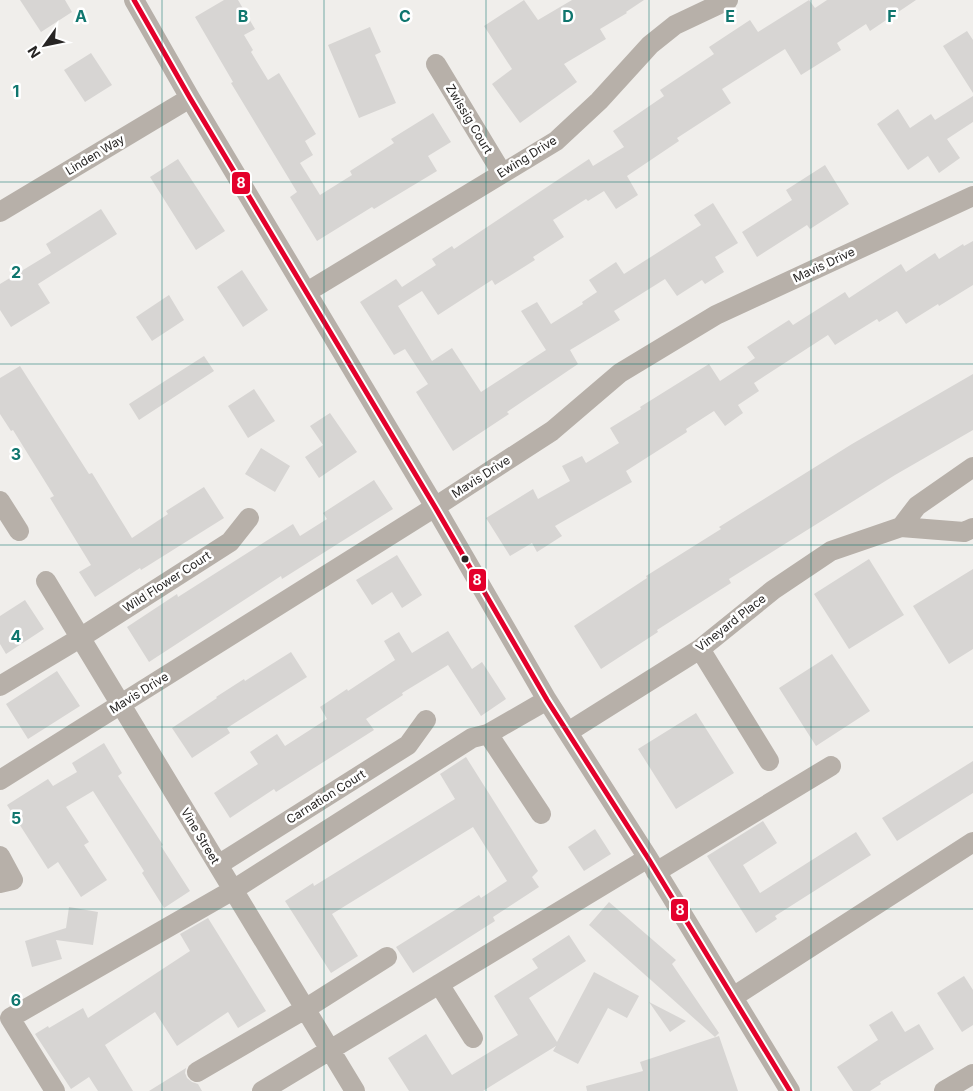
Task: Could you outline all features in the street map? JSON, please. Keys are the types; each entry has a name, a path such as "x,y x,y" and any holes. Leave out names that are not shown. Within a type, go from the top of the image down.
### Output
{"street":[{"path":"134,0 190,98 435,507 547,700 652,865 790,1091"},
{"name":"Ewing Drive","path":"307,292 556,141 600,101 650,45 675,25 728,0"},
{"name":"Zwissig Court","path":"436,64 502,173"},
{"name":"Linden Way","path":"0,212 190,98"},
{"name":"Mavis Drive","path":"0,780 435,507 552,430 620,372 716,315 973,196"},
{"path":"901,527 917,506 973,467"},
{"path":"0,501 19,531"},
{"name":"Wild Flower Court","path":"0,686 80,638 230,542 249,518"},
{"name":"Vineyard Place","path":"568,732 700,649 773,590 831,551 901,527 964,532 973,528"},
{"name":"Vine Street","path":"46,581 355,1091"},
{"path":"700,649 769,761"},
{"path":"56,1091 10,1018 233,890 472,738 488,734 547,700"},
{"name":"Carnation Court","path":"218,865 408,744 426,720"},
{"path":"488,734 541,814"},
{"path":"262,1091 439,984 831,766"},
{"path":"733,997 973,842"},
{"path":"0,856 13,880 0,883"},
{"path":"197,1072 305,1009 387,957"},
{"path":"439,984 473,1038"},
{"path":"944,1091 973,1074"}],"building":[{"path":"20,0 65,0 72,12 41,32"},
{"path":"224,0 238,0 255,29 244,35 253,50 251,52 268,80 279,73 316,134 305,141 313,155 300,163 320,195 352,175 350,171 394,143 391,139 433,113 451,142 428,156 437,171 374,209 372,207 317,241 290,197 297,192 231,83 233,82 195,17"},
{"path":"524,0 538,20 572,0 644,0 600,29 606,39 564,64 577,82 520,123 492,84 512,69 484,26"},
{"path":"809,0 815,8 827,0 916,0 870,31 866,24 837,43 841,50 801,75 785,49 722,89 731,103 677,138 679,141 627,176 638,195 616,209 604,191 588,201 586,199 553,220 564,237 533,257 535,260 495,285 492,280 438,315 422,291 398,306 432,361 452,348 481,392 546,350 521,311 537,302 551,324 583,304 582,302 597,292 589,280 616,262 624,274 701,225 694,215 713,203 738,243 715,257 724,272 705,284 702,280 677,296 665,279 614,311 620,320 570,350 578,364 507,412 509,414 453,451 416,392 428,384 405,349 394,355 360,302 396,279 402,287 436,265 432,259 452,246 454,249 589,159 593,166 624,147 613,131 664,96 660,90 714,54 709,47 750,20 758,32"},
{"path":"370,27 381,52 375,55 396,103 359,118 328,45"},
{"path":"967,31 973,40 973,93 943,46"},
{"path":"91,53 112,85 85,102 64,70"},
{"path":"973,96 973,122 947,139 960,158 939,173 928,156 908,170 877,124 898,109 910,128 931,114 935,120"},
{"path":"178,159 225,231 196,250 150,177"},
{"path":"825,165 849,204 810,229 807,225 757,257 742,232 792,200 786,190"},
{"path":"101,209 117,234 38,284 50,303 11,327 0,310 0,284 51,253 46,244"},
{"path":"973,241 973,285 906,324 897,311 879,322 877,319 835,345 828,335 754,383 759,391 738,405 743,413 725,426 714,411 686,429 687,432 626,471 632,482 555,526 562,536 537,552 532,543 510,556 486,518 533,489 538,499 570,481 562,466 582,456 586,463 619,443 610,428 709,364 720,381 755,358 747,347 789,320 793,325 845,292 849,298 901,264 906,272 935,253 939,259 963,244 964,246"},
{"path":"242,270 268,310 243,327 217,287"},
{"path":"169,295 184,320 152,341 136,317"},
{"path":"204,356 214,371 139,420 129,404"},
{"path":"20,366 89,474 92,473 132,538 168,514 166,511 204,487 224,518 95,597 79,572 91,565 50,498 54,496 13,430 11,431 0,414 0,378"},
{"path":"973,374 973,430 895,475 729,579 731,583 657,630 658,632 601,669 574,626 647,578 646,576 721,529 719,527 852,444"},
{"path":"254,389 275,421 248,438 228,406"},
{"path":"330,413 357,452 319,478 305,457 323,445 310,426"},
{"path":"261,448 290,466 275,492 245,474"},
{"path":"374,480 393,509 282,579 281,576 149,662 127,627 177,594 178,597 293,524 300,536 327,519 323,513"},
{"path":"397,555 422,595 402,608 392,592 372,605 356,580"},
{"path":"869,559 904,615 849,649 814,594"},
{"path":"973,569 973,649 949,664 913,606"},
{"path":"25,600 44,629 6,654 0,644 0,616"},
{"path":"448,631 472,669 482,662 506,699 481,716 448,665 402,693 403,695 366,719 374,730 276,792 274,789 230,818 214,793 258,764 250,752 277,734 285,746 327,719 320,707 395,660 384,641 399,632 412,653"},
{"path":"291,652 307,677 227,728 230,733 192,758 172,728 244,679 245,681"},
{"path":"832,654 870,711 816,746 779,688"},
{"path":"57,671 80,706 28,739 6,704"},
{"path":"696,713 734,773 676,809 638,749"},
{"path":"104,743 122,773 118,776 163,845 161,846 190,891 164,908 142,873 144,871 93,791 66,807 89,842 84,845 107,880 81,897 58,862 48,869 7,805 48,779 53,786 77,772 72,763"},
{"path":"466,757 538,871 532,877 539,887 493,917 495,921 413,973 396,947 479,895 481,898 507,881 473,827 332,914 358,956 331,973 285,901 313,883 314,886 455,799 440,774"},
{"path":"973,761 973,793 897,841 882,818"},
{"path":"763,821 777,843 743,865 760,893 856,832 871,855 775,916 777,919 756,933 707,856"},
{"path":"595,829 611,854 584,871 568,847"},
{"path":"609,902 676,960 672,964 719,1033 715,1037 589,925"},
{"path":"69,907 98,912 93,945 56,940 62,959 32,967 25,941 66,928"},
{"path":"208,918 266,1011 238,1028 228,1012 177,1046 155,1012 105,1045 133,1091 98,1091 89,1077 71,1089 35,1034 83,1008 88,1018 190,951 180,934"},
{"path":"569,935 586,961 529,998 557,1042 594,972 639,996 627,1018 608,1008 578,1064 553,1051 556,1046 483,1091 409,1091 388,1058 426,1034 452,1075 518,1035 494,996 538,968 532,959"},
{"path":"964,976 973,990 973,1025 962,1032 937,993"},
{"path":"649,1002 686,1021 670,1032"},
{"path":"892,1011 905,1032 919,1024 934,1049 880,1082 881,1084 870,1091 853,1091 837,1067 878,1040 869,1025"},
{"path":"719,1036 738,1091 587,1091 586,1086 643,1071 640,1062"},
{"path":"186,1068 187,1078 198,1084 202,1091 149,1091"}],"transit line":[{"name":"8","path":"134,0 190,98 435,507 547,700 648,858 790,1091"}]}
